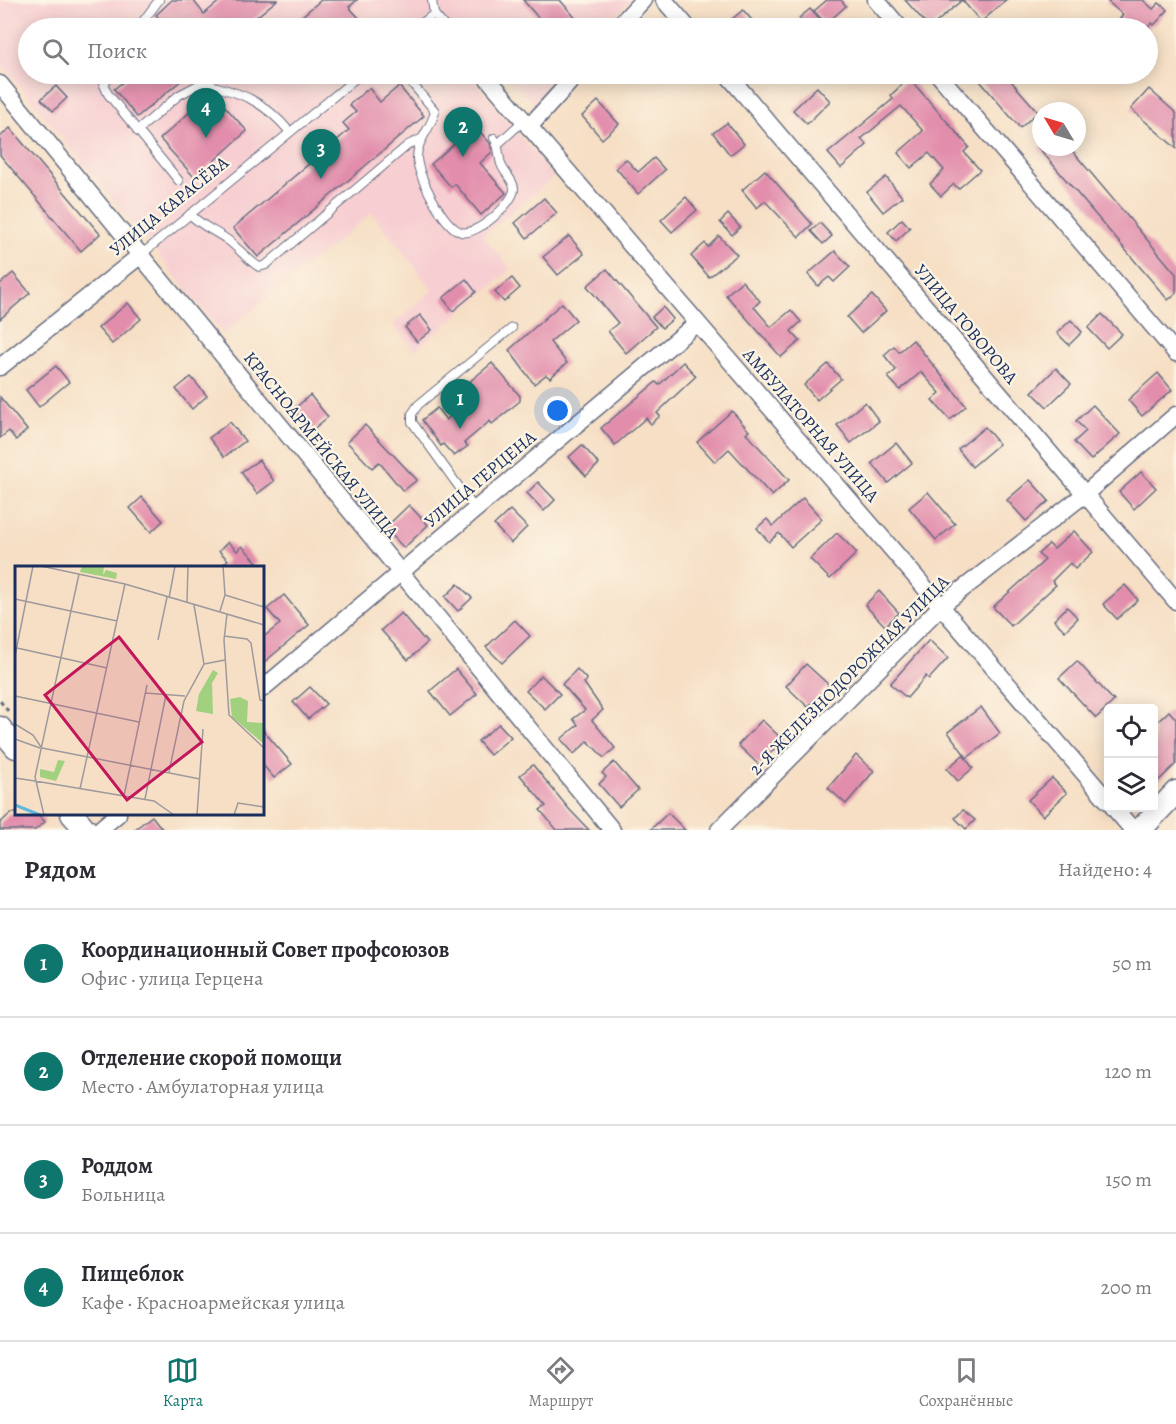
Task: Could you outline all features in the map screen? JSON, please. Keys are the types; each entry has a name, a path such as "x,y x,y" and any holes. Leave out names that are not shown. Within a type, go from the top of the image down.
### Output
{"main road":[{"path":"0,728 15,746"},
{"path":"1140,830 1176,792"},
{"path":"74,815 86,830"}],"street":[{"path":"626,18 643,0"},
{"path":"664,0 679,18"},
{"path":"876,0 891,18"},
{"name":"КРАСНОАРМЕЙСКАЯ УЛИЦА","path":"0,84 142,254 399,573 612,830"},
{"name":"АМБУЛАТОРНАЯ УЛИЦА","path":"493,84 1104,796"},
{"path":"527,124 567,84"},
{"name":"УЛИЦА ГОВОРОВА","path":"736,84 1176,601"},
{"path":"947,84 1176,353"},
{"name":"УЛИЦА КАРАСЁВА","path":"0,367 142,254"},
{"name":"УЛИЦА ГЕРЦЕНА","path":"264,687 697,323"},
{"name":"2-Я ЖЕЛЕЗНОДОРОЖНАЯ УЛИЦА","path":"719,830 942,605 1085,494 1176,415"},
{"path":"1118,812 1133,830"},
{"path":"99,830 116,815"}],"lane":[{"path":"146,18 159,0"},
{"path":"432,0 434,14 437,18"},
{"path":"429,18 434,14"},
{"path":"105,84 108,94 179,181"},
{"path":"137,130 179,95 199,84"},
{"path":"205,84 257,101 273,112 290,132"},
{"name":"УЛИЦА КАРАСЁВА","path":"142,254 349,84"},
{"path":"412,84 435,111 421,139 417,159 427,192 454,227 461,232 470,232 480,227 509,202 514,192 514,184 501,164 496,141 527,124"},
{"path":"190,214 201,226 228,240 259,267 266,265 408,145 421,139"},
{"path":"475,509 412,422 412,414 418,405 512,328"}],"shaded area":[{"path":"0,0 630,0 614,18 18,18 18,84 0,62"},
{"path":"18,84 477,84 554,177 483,236 511,269 415,351 393,324 433,290 372,213 223,334"},
{"path":"515,84 556,84 537,105"}],"building":[{"path":"172,0 193,0 204,14 221,0 277,0 255,18 159,18 156,15"},
{"path":"321,0 357,0 349,7 359,18 300,18"},
{"path":"523,0 560,0 575,18 538,18"},
{"path":"827,0 841,0 846,6 833,18 820,18 814,11"},
{"path":"905,0 962,0 941,18 921,18"},
{"path":"962,0 1006,0 986,18 978,18"},
{"path":"1106,0 1143,0 1153,9 1159,3 1168,10 1158,21 1158,18 1120,18 1123,15"},
{"path":"810,9 818,18 799,18"},
{"path":"743,10 750,18 733,18"},
{"path":"120,84 177,84 137,117 114,89"},
{"path":"903,84 914,84 969,147 964,152 980,170 958,189 954,184 941,196 930,184 944,170 929,153 911,168 898,153 923,131 901,106 861,139 867,145 841,168 828,153 893,99 891,95"},
{"path":"983,84 1014,84 1032,105 1032,117 1020,128"},
{"path":"56,86 67,98 53,111 41,99"},
{"path":"399,86 424,116 258,257 233,228 349,130 343,123 356,112 349,105 369,88 380,102"},
{"path":"817,87 830,101 807,124 793,110"},
{"path":"1149,89 1176,113 1176,148 1131,109"},
{"path":"212,92 247,131 195,178 160,139"},
{"path":"598,101 619,124 602,139 582,116"},
{"path":"727,123 744,144 730,155 713,133"},
{"path":"475,126 490,143 492,152 480,163 506,193 481,215 455,184 451,187 431,164"},
{"path":"10,128 100,234 81,251 0,155 0,137"},
{"path":"1046,156 1077,156 1176,274 1176,293 1168,300"},
{"path":"654,158 665,170 638,194 616,168 626,159 638,172"},
{"path":"765,170 812,224 799,237 765,201 757,208 742,190"},
{"path":"886,177 902,197 883,212 867,192"},
{"path":"686,197 697,210 672,232 661,220"},
{"path":"544,198 557,213 527,238 515,223"},
{"path":"728,214 740,227 732,235 720,222"},
{"path":"902,219 910,228 896,241 888,232"},
{"path":"820,223 832,236 823,244 811,231"},
{"path":"569,236 584,254 558,275 543,257"},
{"path":"719,236 737,255 709,277 691,256 705,243 708,247"},
{"path":"835,251 850,267 834,282 829,277 818,286 808,274"},
{"path":"607,269 656,327 626,353 608,331 618,323 587,286"},
{"path":"13,273 30,293 0,319 0,284"},
{"path":"512,278 520,288 504,302 495,292"},
{"path":"466,279 476,292 453,311 443,298"},
{"path":"742,281 760,301 754,307 771,327 791,310 801,322 791,331 800,341 781,357 726,295"},
{"path":"872,295 886,311 861,333 847,317"},
{"path":"128,303 141,319 112,344 98,328"},
{"path":"562,303 576,320 550,342 567,363 550,378 546,375 534,384 509,350"},
{"path":"663,307 673,319 662,328 652,317"},
{"path":"1102,314 1122,334 1107,348 1088,328"},
{"path":"420,315 432,330 417,342 405,327"},
{"path":"1071,320 1082,332 1069,345 1057,333"},
{"path":"913,340 966,406 950,420 932,400 940,393 921,372 900,390 888,377 896,370 884,355 894,346 899,352"},
{"path":"683,362 696,376 657,413 660,416 651,424 646,418 615,445 601,428 656,382 659,385"},
{"path":"492,363 520,396 520,401 492,424 490,421 464,443 468,446 454,456 443,444 441,446 422,420 437,408 446,420 466,403 457,392"},
{"path":"828,364 841,379 817,400 804,385"},
{"path":"56,366 69,382 39,407 26,390"},
{"path":"1056,368 1071,384 1047,407 1032,392"},
{"path":"1158,373 1172,390 1142,416 1128,400"},
{"path":"191,377 207,396 192,409 176,389"},
{"path":"310,395 328,417 311,431 293,410"},
{"path":"0,397 27,430 16,440 9,431 0,438"},
{"path":"865,402 879,421 851,443 837,425"},
{"path":"1093,405 1120,434 1091,460 1074,442 1086,431 1076,421"},
{"path":"732,411 749,431 746,433 789,480 772,496 729,449 715,462 697,442"},
{"path":"230,422 245,441 224,457 209,438"},
{"path":"365,425 417,480 403,491 379,462 372,468 347,442"},
{"path":"985,427 999,444 972,467 958,449"},
{"path":"896,443 912,463 888,483 872,463"},
{"path":"582,445 599,464 586,476 569,457"},
{"path":"259,460 274,481 257,494 241,472"},
{"path":"1141,472 1156,488 1134,509 1119,492"},
{"path":"1030,480 1049,501 1026,521 1007,500"},
{"path":"538,482 555,500 544,511 527,493"},
{"path":"928,492 955,524 936,540 909,508"},
{"path":"142,497 163,521 151,532 130,508"},
{"path":"803,498 822,519 791,547 779,533 769,542 757,528 767,519 773,526"},
{"path":"409,505 428,525 404,548 385,528"},
{"path":"510,510 527,527 511,543 494,525"},
{"path":"1074,531 1093,552 1075,569 1070,563 1052,581 1056,585 1011,626 993,607 1045,560 1038,554 1049,544 1054,549"},
{"path":"837,533 857,553 830,579 810,559"},
{"path":"228,542 237,551 242,546 257,562 252,566 221,566 228,560 219,551"},
{"path":"458,584 472,598 458,611 445,597"},
{"path":"1125,585 1138,600 1117,619 1103,604"},
{"path":"879,591 899,613 885,626 865,605"},
{"path":"284,595 309,625 264,662 264,636 280,624 267,609"},
{"path":"1067,607 1078,618 1065,631 1054,620"},
{"path":"401,613 427,643 408,660 381,630"},
{"path":"515,620 530,636 502,663 486,647"},
{"path":"929,640 948,658 929,679 926,676 907,698 890,684"},
{"path":"1077,661 1114,701 1111,704 1104,704 1104,710 1096,718 1059,678"},
{"path":"806,664 829,685 808,707 786,686"},
{"path":"456,669 477,694 450,716 430,691"},
{"path":"577,669 587,680 584,683 603,710 592,720 615,748 604,758 588,741 574,754 561,739 578,725 573,719 585,710 562,684"},
{"path":"541,675 560,694 545,709 526,691"},
{"path":"310,687 326,704 308,719 293,702"},
{"path":"981,707 1000,733 967,758 948,732"},
{"path":"1169,711 1176,719 1176,764 1158,781 1158,758 1158,721"},
{"path":"762,720 783,740 759,765 738,745"},
{"path":"499,724 511,737 490,755 478,741"},
{"path":"264,731 292,764 274,778 264,766"},
{"path":"856,755 874,771 846,804 828,788"},
{"path":"963,755 973,768 958,781 947,769"},
{"path":"614,762 638,790 619,807 599,784 606,777 602,773"},
{"path":"533,765 589,830 557,830 540,810 546,806 520,775"},
{"path":"1052,778 1067,793 1043,816 1028,800"},
{"path":"963,810 975,820 966,829 955,818"},
{"path":"11,813 39,815 45,822 35,830 0,830 0,823"},
{"path":"668,813 685,830 650,830"},
{"path":"152,816 163,830 134,830"}],"place":[{"name":"Пищеблок","path":"206,138"},
{"name":"Отделение скорой помощи","path":"463,157"},
{"name":"Роддом","path":"321,179"},
{"name":"Координационный Совет профсоюзов","path":"460,429"}]}
